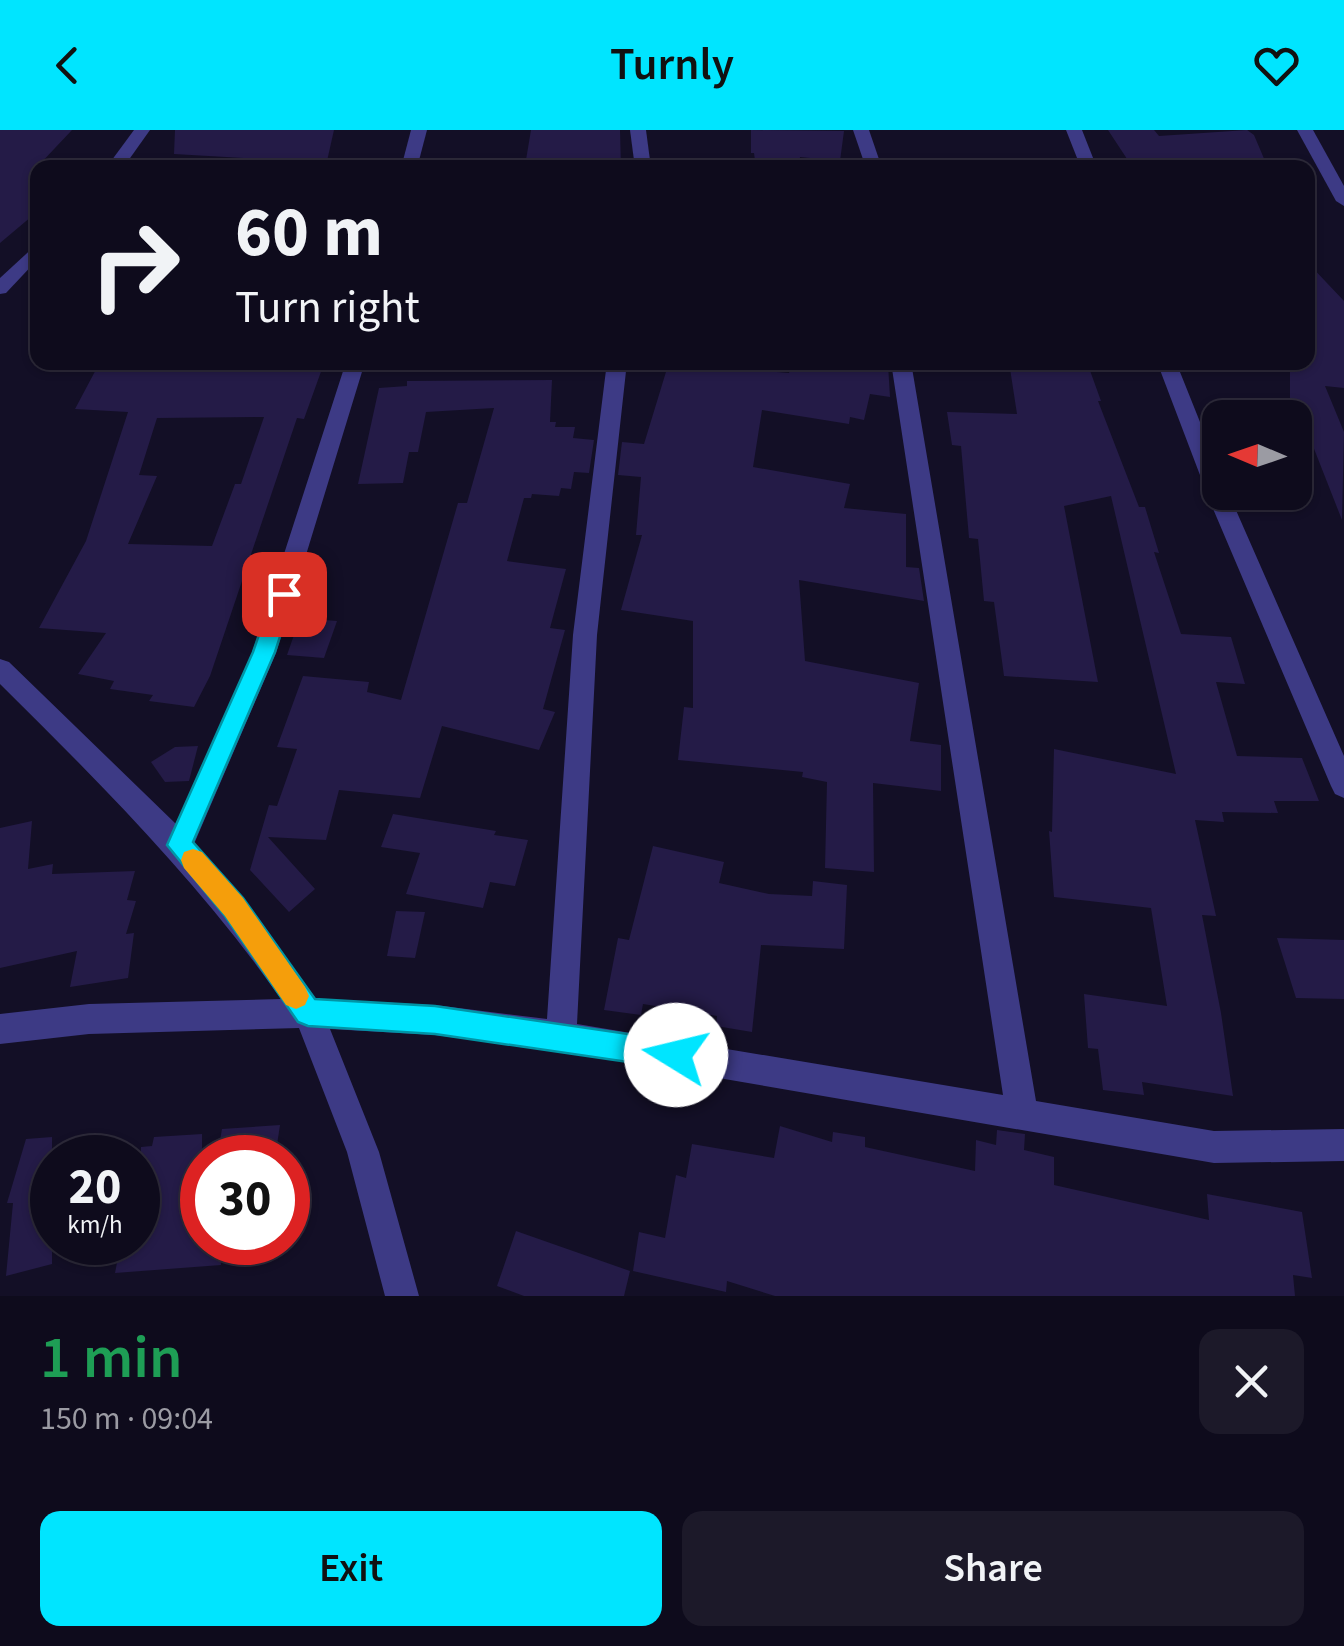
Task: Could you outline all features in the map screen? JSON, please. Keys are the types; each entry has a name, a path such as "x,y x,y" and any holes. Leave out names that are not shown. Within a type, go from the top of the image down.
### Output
{"street":[{"path":"120,160 142,130"},
{"path":"412,160 418,130"},
{"path":"638,130 642,160"},
{"path":"861,130 871,160"},
{"path":"1074,130 1086,160"},
{"path":"1305,130 1344,201"},
{"path":"0,289 30,257"},
{"path":"180,845 264,652 353,370"},
{"path":"560,1036 586,635 616,370"},
{"path":"902,370 1022,1112"},
{"path":"1169,370 1222,504 1344,786"},
{"path":"0,669 180,845 234,907 308,1012 389,1234 402,1296"},
{"path":"0,1029 89,1019 308,1012 435,1020 560,1036 1214,1146 1344,1145"}],"building":[{"path":"0,130 72,130 44,160 30,160 30,218 0,243"},
{"path":"175,130 334,130 327,160 174,154"},
{"path":"531,130 620,130 621,160 526,160"},
{"path":"751,130 844,131 840,160 755,160"},
{"path":"1108,130 1154,130 1159,136 1247,130 1254,135 1265,160 1128,160"},
{"path":"1315,270 1344,301 1344,388 1325,386 1344,432 1342,520 1312,444 1312,400 1290,400 1290,370 1315,370"},
{"path":"96,370 322,370 304,419 297,418 210,676 194,707 149,701 153,695 110,689 114,681 78,674 106,633 39,628 86,541 128,412 75,409","holes":["264,417 241,484 235,484 212,546 128,544 157,476 139,475 157,418"]},
{"path":"667,370 888,370 890,397 870,394 864,420 850,417 849,424 762,410 753,467 850,484 844,508 906,514 906,567 919,568 924,601 799,580 805,661 919,683 910,741 941,745 941,791 873,783 874,872 825,868 827,782 802,777 803,772 678,760 684,707 693,708 693,621 621,610 642,535 636,535 641,477 618,475 622,442 644,444"},
{"path":"1010,370 1090,370 1139,507 1145,507 1159,553 1154,552 1181,634 1231,637 1245,684 1216,682 1237,756 1302,758 1319,801 1274,801 1278,813 1222,812 1224,822 1195,820 1216,916 1202,915 1233,1096 1142,1082 1144,1095 1103,1090 1098,1049 1088,1048 1084,994 1167,1006 1151,908 1054,897 1049,831 1052,832 1054,749 1176,774 1111,496 1064,506 1098,682 1004,676 994,602 984,601 978,539 969,538 961,446 952,445 947,412 1017,414"},
{"path":"552,380 550,422 556,422 555,427 575,427 573,438 594,440 589,473 574,472 571,489 561,488 559,496 532,494 531,498 524,498 507,561 566,569 550,628 565,630 543,709 555,712 539,750 442,726 420,798 339,790 326,840 268,837 315,889 289,912 250,870 269,805 277,806 297,749 277,747 303,676 369,682 367,692 401,700 458,503 467,503 494,408 426,412 418,452 409,452 403,483 358,484 379,388 407,386 407,381"},
{"path":"300,618 337,621 324,658 287,655"},
{"path":"198,746 189,781 165,782 151,762 175,747"},
{"path":"393,814 528,840 515,886 490,882 483,908 406,894 420,853 381,847"},
{"path":"32,821 28,869 53,864 52,874 135,871 127,900 136,901 126,934 134,933 128,978 70,987 77,951 0,968 0,828"},
{"path":"653,846 724,862 719,883 769,894 812,896 813,881 847,885 844,949 761,945 752,1032 716,1026 717,1016 643,1004 641,1015 604,1010 618,938 629,940"},
{"path":"396,911 425,912 415,958 387,956"},
{"path":"1277,938 1344,940 1344,999 1296,998"},
{"path":"280,1125 278,1135 221,1135 222,1129"},
{"path":"780,1126 832,1142 833,1132 865,1137 865,1147 975,1171 976,1140 996,1145 997,1130 1025,1134 1024,1150 1054,1157 1054,1185 1209,1220 1207,1194 1302,1212 1312,1278 1293,1275 1295,1296 775,1296 727,1281 726,1292 633,1271 639,1232 665,1238 676,1175 686,1178 692,1144 774,1158"},
{"path":"180,1135 180,1265 221,1265 115,1273 117,1265 160,1265 160,1137"},
{"path":"26,1139 30,1139 30,1265 48,1265 6,1276 13,1203 7,1203"},
{"path":"516,1231 630,1271 624,1296 524,1296 497,1286"}],"slow traffic":[{"path":"193,860 234,907 296,996"}],"route":[{"path":"284,594 264,652 180,845 234,907 308,1012 435,1020 676,1055"}]}
